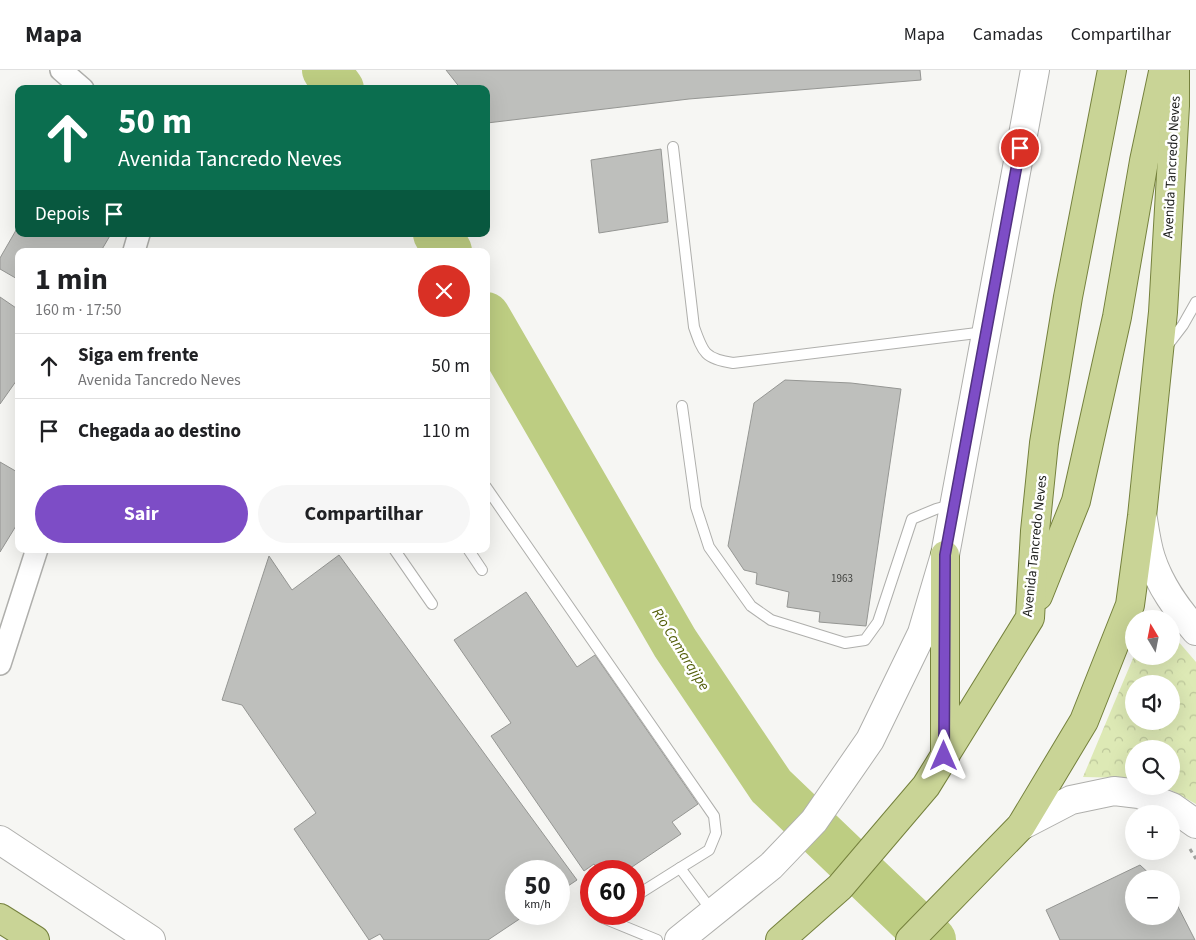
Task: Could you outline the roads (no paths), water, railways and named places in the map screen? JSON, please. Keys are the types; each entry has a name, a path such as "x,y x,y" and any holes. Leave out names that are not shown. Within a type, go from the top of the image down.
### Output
{"main road":[{"name":"Avenida Tancredo Neves","path":"780,940 840,887 926,786 1030,618 1035,531 1044,443 1070,287 1112,70"},
{"path":"1030,618 1076,501 1120,305 1144,161 1164,70"},
{"name":"Avenida Tancredo Neves","path":"910,940 1013,835 1084,721 1130,605 1142,516 1163,312 1175,106 1175,70"},
{"path":"944,756 945,555"},
{"path":"0,918 35,940"}],"street":[{"path":"61,70 78,85"},
{"path":"679,940 771,866 814,821 870,740 922,633 945,555 1035,70"},
{"path":"1142,516 1151,558 1164,588 1177,609 1196,631"},
{"path":"0,664 36,553"},
{"path":"1013,835 1071,800 1114,791 1139,794 1172,807 1196,824"},
{"path":"0,840 151,940"}],"lane":[{"path":"673,147 694,327 701,348 715,360 733,363 986,332"},
{"path":"1158,359 1183,325 1196,302"},
{"path":"682,406 696,507 709,547 751,606 771,620 845,643 865,640 878,622 912,519 936,509 955,504"},
{"path":"490,493 714,816 716,833 710,850 645,890"},
{"path":"397,553 432,604"},
{"path":"471,553 482,570"},
{"path":"680,868 714,913"},
{"path":"624,925 657,940"}],"waterway":[{"name":"Rio Camarajipe","path":"326,70 337,85"},
{"name":"Rio Camarajipe","path":"439,237 446,248"},
{"name":"Rio Camarajipe","path":"490,323 675,643 771,786 932,940"}]}
